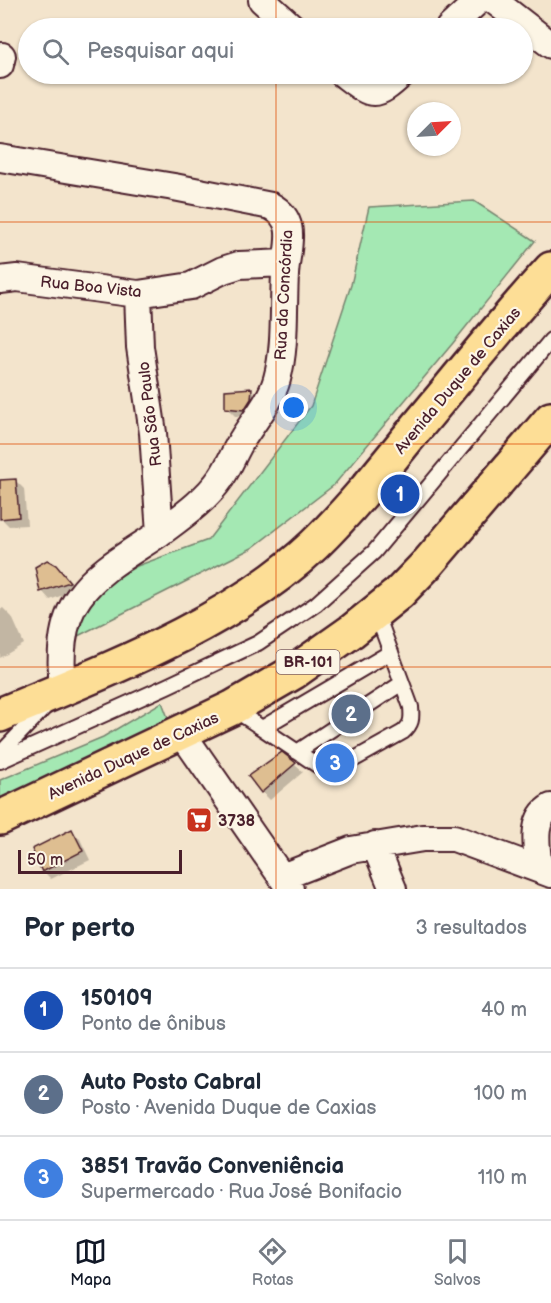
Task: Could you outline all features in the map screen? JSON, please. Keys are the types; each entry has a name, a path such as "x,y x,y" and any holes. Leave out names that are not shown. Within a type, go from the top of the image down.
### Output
{"highway":[{"name":"Avenida Duque de Caxias","path":"0,715 63,689 200,626 281,572 313,546 354,503 501,325 551,269"},
{"name":"Avenida Duque de Caxias","path":"0,818 232,708 294,672 352,631 399,592 428,563 551,420"}],"street":[{"path":"262,0 282,18"},
{"path":"460,18 479,0"},
{"path":"493,0 516,18"},
{"path":"533,31 551,45"},
{"path":"356,84 364,90 375,92 383,90 390,84"},
{"name":"Rua da Concórdia","path":"0,158 271,206 282,212 289,227 281,356 277,380 268,402 241,441 221,477 194,507 96,577 78,597 70,612 63,635 61,662 63,689"},
{"name":"Rua Boa Vista","path":"0,280 17,278 37,280 138,294 191,286 223,270 239,265 285,263"},
{"name":"Rua São Paulo","path":"138,294 140,347 153,433 160,533"},
{"path":"181,732 286,883 351,850 375,844 423,838 454,838 545,872"},
{"path":"545,872 537,833 538,819 543,811 551,807"},
{"path":"375,844 393,889"}],"lane":[{"path":"0,761 258,643 316,604 374,552 551,340"},
{"path":"232,708 317,765 325,768 342,766 403,732 410,726 411,707 376,611"},
{"path":"262,728 391,652"},
{"path":"297,752 402,683"},
{"path":"0,754 63,689"}],"green space":[{"path":"474,201 535,241 334,485 252,548 70,640 65,606 137,566 208,540 311,406 351,285 369,207"},
{"path":"162,702 170,723 0,808 0,780 103,737"}],"building":[{"path":"252,388 251,399 244,410 225,408 225,390"},
{"path":"16,479 19,517 0,519 0,480"},
{"path":"47,560 56,565 70,582 40,592 35,567"},
{"path":"282,752 296,763 261,793 248,776"},
{"path":"72,829 83,851 42,872 32,849"}],"place":[{"name":"150109","path":"400,494"},
{"name":"Auto Posto Cabral","path":"351,714"},
{"name":"3851 Travão Conveniência","path":"335,763"},
{"name":"3738","path":"199,820"}]}
